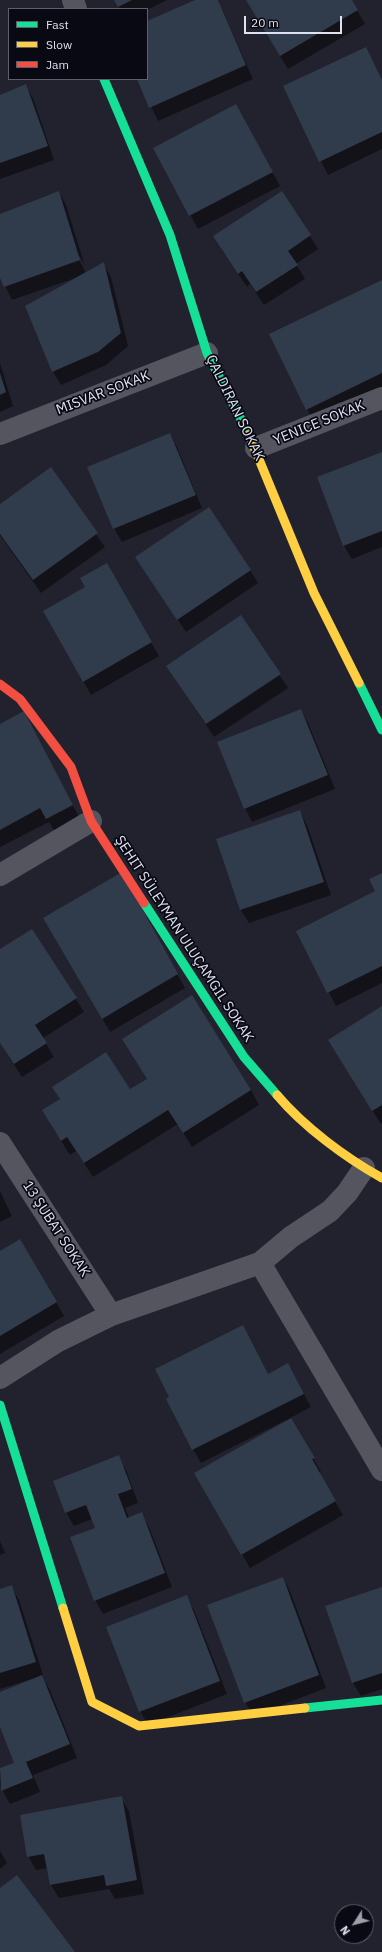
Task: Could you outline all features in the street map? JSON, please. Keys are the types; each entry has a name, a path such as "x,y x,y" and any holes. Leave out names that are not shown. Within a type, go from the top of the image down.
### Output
{"street":[{"path":"104,80 170,235 207,353 256,448 314,593 382,730"},
{"name":"MISVAR SOKAK","path":"0,434 207,353"},
{"name":"YENICE SOKAK","path":"256,448 382,398"},
{"name":"ŞEHIT SÜLEYMAN ULUÇAMGIL SOKAK","path":"0,684 20,699 71,767 91,822 244,1057 294,1115 373,1173"},
{"path":"0,874 91,822"},
{"name":"13 ŞUBAT SOKAK","path":"0,1143 111,1315"},
{"path":"0,1378 58,1341 111,1315 260,1263 291,1237 330,1211 347,1193 373,1173"},
{"path":"260,1263 382,1470"},
{"path":"0,1405 92,1702 139,1726 382,1700"}],"building":[{"path":"114,0 132,0 118,7"},
{"path":"195,0 218,0 246,65 149,108 137,80 148,80 148,21"},
{"path":"246,0 352,0 358,10 280,56"},
{"path":"366,47 382,80 382,132 319,162 283,86"},
{"path":"26,84 48,146 0,163 0,95"},
{"path":"236,104 273,172 189,216 153,148"},
{"path":"59,191 80,260 4,287 0,278 0,214"},
{"path":"282,191 311,235 288,251 298,265 256,292 242,271 238,274 213,236"},
{"path":"104,262 121,333 98,352 52,372 25,306"},
{"path":"382,280 382,373 306,410 269,334"},
{"path":"0,373 6,392 0,395"},
{"path":"170,433 196,495 113,529 87,467"},
{"path":"382,452 382,531 343,546 317,477"},
{"path":"51,467 98,533 33,580 0,534 0,504"},
{"path":"209,507 251,570 177,620 135,557"},
{"path":"107,563 152,642 83,682 43,611 85,587 80,578"},
{"path":"241,615 281,674 206,724 166,666"},
{"path":"301,709 328,775 244,809 217,742"},
{"path":"24,711 73,805 46,819 40,808 0,830 0,724"},
{"path":"300,810 324,882 240,910 216,839"},
{"path":"122,872 178,974 102,1019 43,918"},
{"path":"382,873 382,966 327,993 296,931 375,891 369,879"},
{"path":"32,929 77,998 35,1025 47,1043 14,1064 0,1043 0,949"},
{"path":"192,995 251,1090 183,1133 168,1110 84,1163 67,1137 61,1141 42,1110 60,1099 52,1087 106,1052 130,1089 147,1079 122,1039"},
{"path":"382,1006 382,1105 372,1111 328,1040"},
{"path":"20,1239 57,1302 0,1336 0,1251"},
{"path":"243,1325 268,1374 288,1363 304,1394 192,1450 166,1399 169,1397 155,1369"},
{"path":"291,1418 315,1458 312,1459 336,1501 241,1555 194,1473"},
{"path":"119,1455 132,1489 118,1494 127,1518 142,1512 165,1573 94,1601 70,1537 95,1528 86,1505 65,1513 53,1481"},
{"path":"283,1577 319,1675 244,1703 207,1605"},
{"path":"12,1585 36,1662 0,1673 0,1589"},
{"path":"382,1587 382,1673 352,1683 325,1606"},
{"path":"187,1595 220,1681 139,1712 106,1627"},
{"path":"42,1675 70,1744 26,1762 33,1778 1,1791 0,1768 14,1763 0,1727 0,1692"},
{"path":"122,1796 137,1880 106,1886 104,1875 50,1885 44,1854 27,1857 20,1815"},
{"path":"17,1875 75,1952 0,1952 0,1888"}],"traffic: fast":[{"path":"104,80 170,235 207,353 249,435"},
{"path":"359,683 382,730"},
{"path":"144,903 244,1057 277,1095"},
{"path":"0,1405 63,1608"},
{"path":"305,1708 382,1700"}],"traffic: slow":[{"path":"249,435 314,593 359,683"},
{"path":"277,1095 300,1119 326,1141 354,1161 382,1178"},
{"path":"63,1608 92,1702 139,1726 305,1708"}],"traffic: jam":[{"path":"0,684 20,699 71,767 91,821 144,903"}]}
